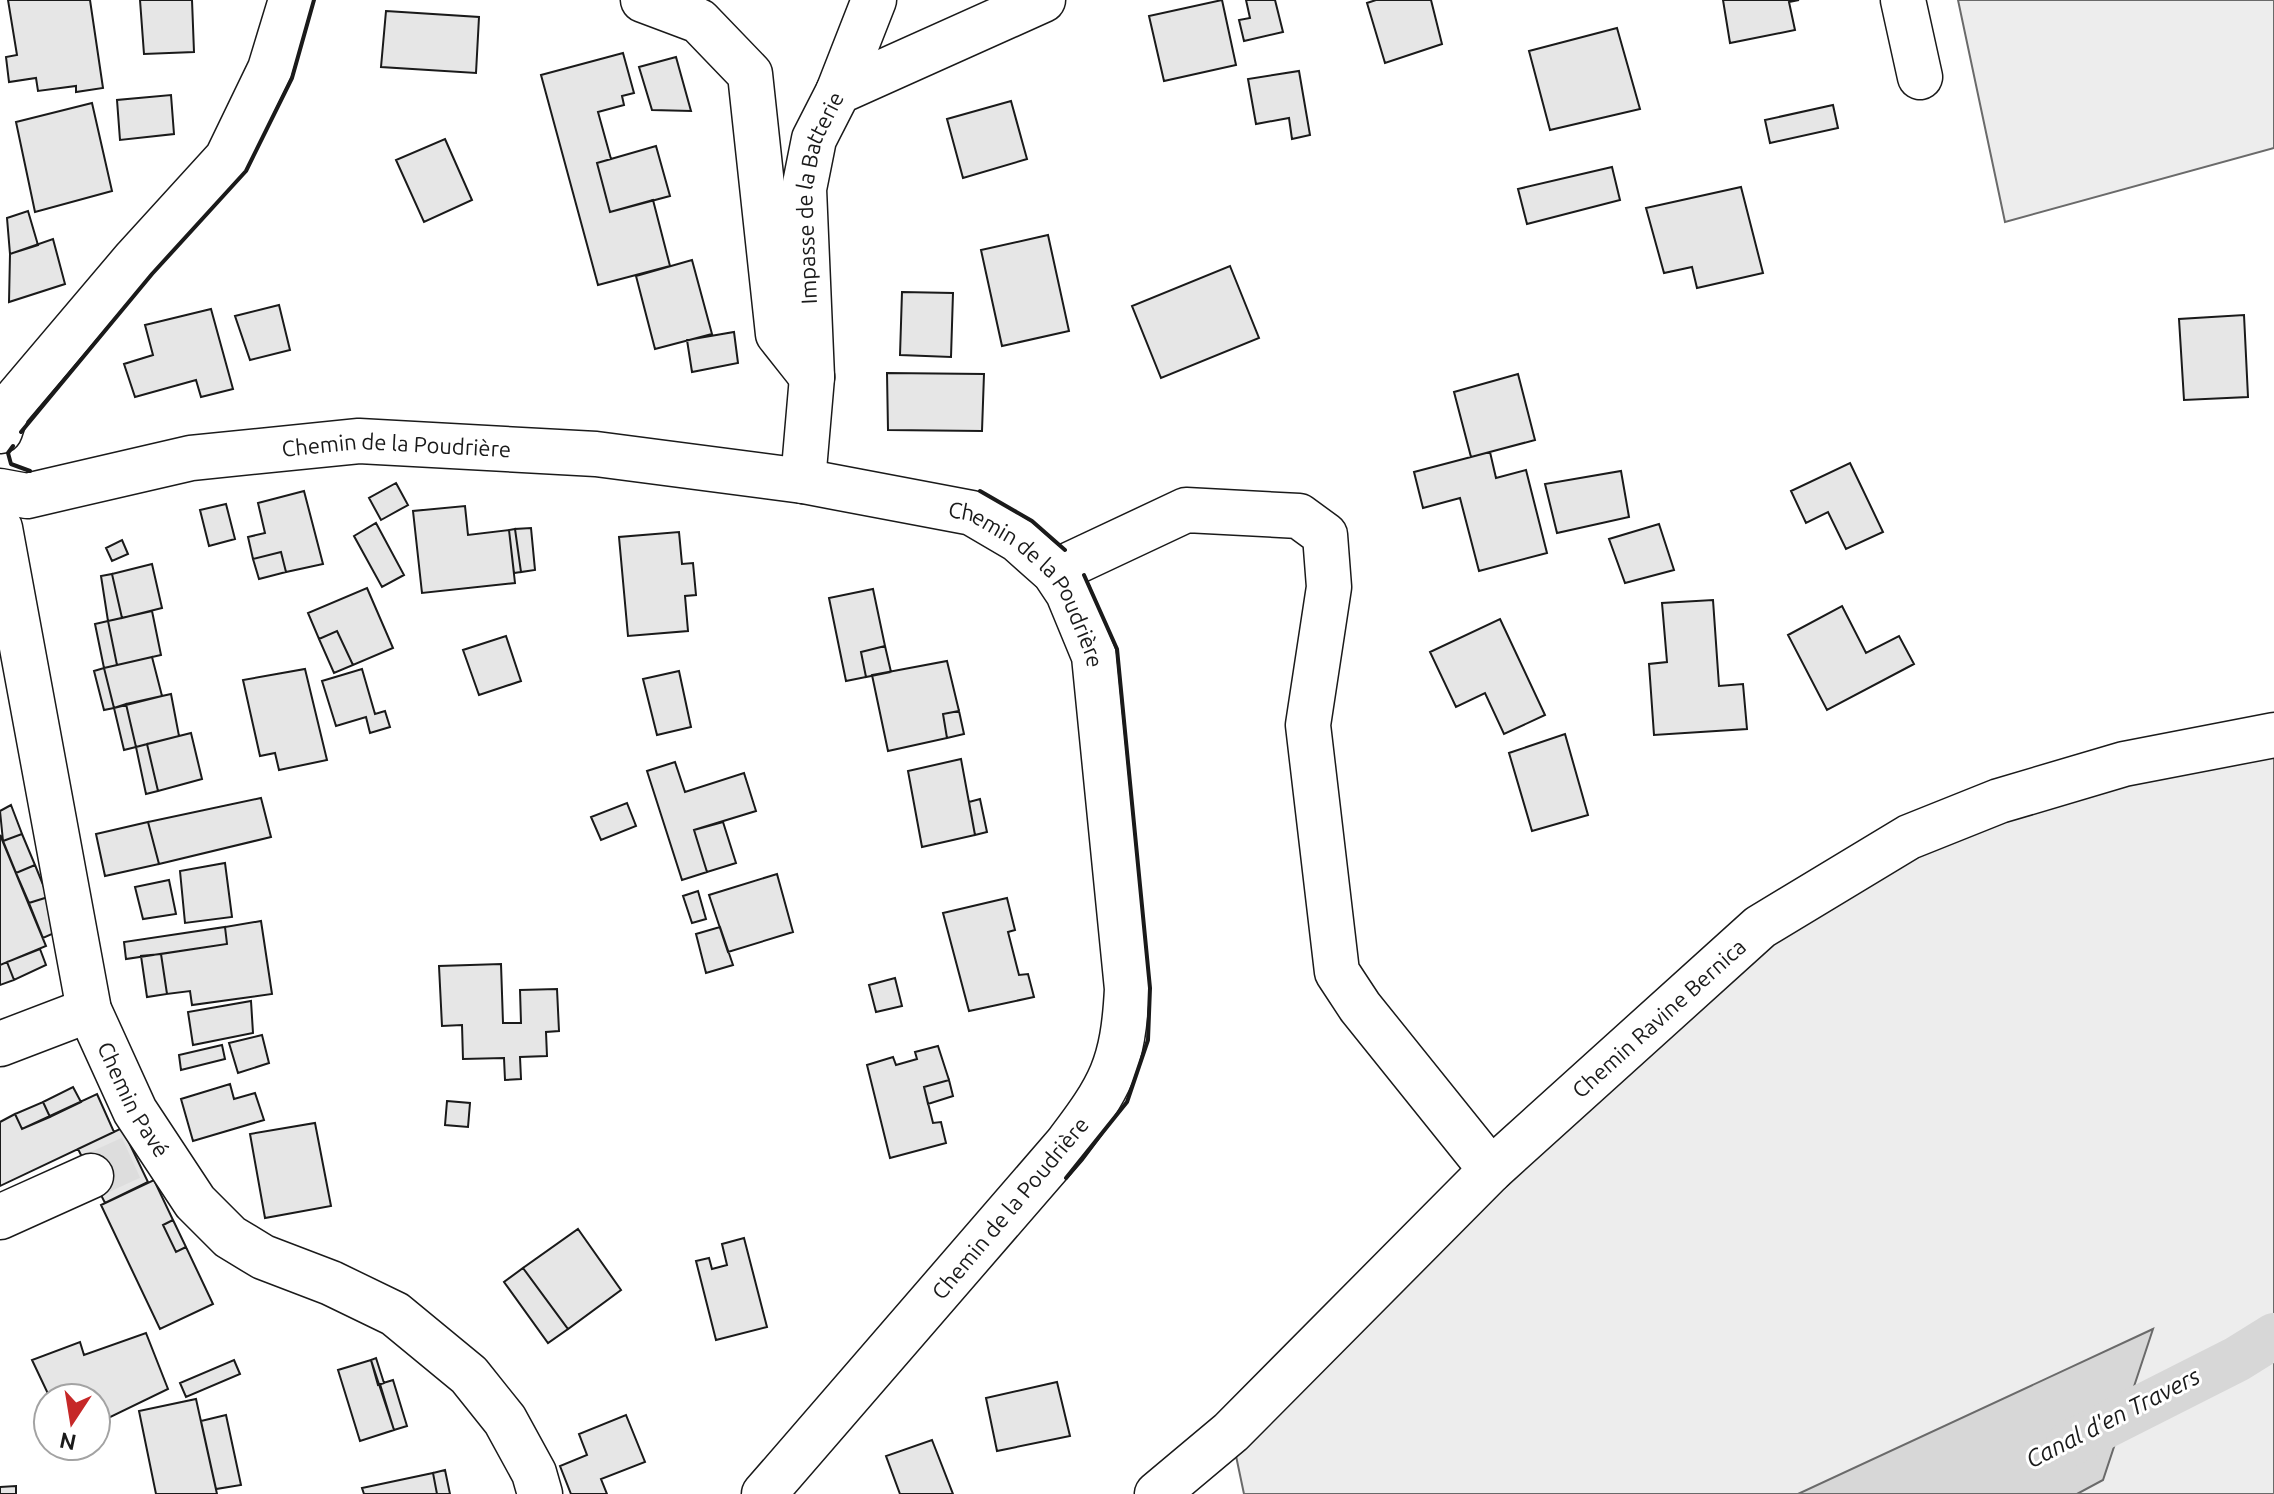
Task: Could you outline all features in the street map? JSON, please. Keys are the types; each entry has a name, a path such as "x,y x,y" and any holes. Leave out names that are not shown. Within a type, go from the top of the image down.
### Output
{"street":[{"path":"0,431 7,410 135,259 227,158 270,69 291,0"},
{"path":"643,0 699,21 750,74 778,334 812,377"},
{"path":"838,92 874,0"},
{"name":"Impasse de la Batterie","path":"803,481 812,377 804,189 814,139 838,92 1043,0"},
{"path":"1903,0 1920,77"},
{"name":"Chemin de la Poudrière","path":"0,491 27,496 191,458 359,441 596,454 803,481 972,513 1018,540 1054,572 1068,593 1094,656 1127,989 1125,1035 1106,1092 1066,1145 764,1494"},
{"path":"1054,572 1186,510 1299,516 1325,535 1329,587 1308,725 1337,972 1360,1007 1491,1170"},
{"name":"Chemin Pavé","path":"0,528 89,1010 145,1151 230,1237 263,1257 331,1283 395,1314 469,1375 505,1420 534,1473 540,1494"},
{"name":"Chemin Ravine Bernica","path":"1157,1494 1231,1432 1491,1170 1760,927 1909,837 1999,801 2124,764 2274,735"},
{"path":"0,1044 89,1010"},
{"path":"0,1217 91,1176"}],"shaded area":[{"path":"1958,0 2274,0 2274,148 2005,222"},
{"path":"2274,735 2274,1494 1244,1494 1231,1432 1760,927 1909,837"}],"water":[{"path":"2153,1329 2103,1480 2077,1494 1798,1494"}],"building":[{"path":"8,0 90,0 103,88 76,92 76,86 38,91 36,78 9,82 6,57 17,55"},
{"path":"140,0 192,0 194,52 144,54"},
{"path":"1222,0 1236,65 1164,81 1149,16"},
{"path":"1246,0 1275,0 1283,32 1244,41 1239,20 1250,18"},
{"path":"1376,0 1431,0 1442,44 1385,63 1367,3"},
{"path":"1723,0 1799,0 1789,2 1795,30 1730,43"},
{"path":"386,11 479,17 476,73 381,67"},
{"path":"1617,28 1640,109 1550,130 1529,51"},
{"path":"623,53 634,93 622,96 624,105 598,112 611,159 597,163 610,212 653,200 670,266 598,285 541,75"},
{"path":"676,57 691,111 652,110 639,67"},
{"path":"1299,71 1310,135 1292,139 1289,118 1256,124 1248,79"},
{"path":"171,95 174,134 120,140 117,100"},
{"path":"1011,101 1027,159 963,178 947,119"},
{"path":"92,103 112,191 35,212 16,122"},
{"path":"1833,105 1838,128 1770,143 1765,120"},
{"path":"445,139 472,200 424,222 396,160"},
{"path":"656,146 670,196 610,212 597,163"},
{"path":"1612,167 1620,200 1527,224 1518,189"},
{"path":"1741,187 1763,273 1697,288 1692,267 1664,273 1646,208"},
{"path":"28,211 38,245 10,254 7,218"},
{"path":"1048,235 1069,331 1002,346 981,250"},
{"path":"53,239 65,284 9,302 10,254"},
{"path":"692,260 712,334 655,349 636,276"},
{"path":"1230,266 1259,338 1161,378 1132,306"},
{"path":"902,292 953,293 951,357 900,355"},
{"path":"279,305 290,350 250,360 235,316"},
{"path":"211,309 233,389 201,397 196,380 135,397 124,364 153,355 145,325"},
{"path":"2244,315 2248,397 2184,400 2179,319"},
{"path":"734,332 738,363 692,372 687,340"},
{"path":"887,373 984,374 982,431 888,430"},
{"path":"1518,374 1535,440 1471,457 1454,392"},
{"path":"1490,452 1496,478 1526,470 1547,553 1479,571 1460,498 1423,508 1414,472"},
{"path":"1850,463 1883,532 1846,549 1828,512 1806,523 1791,491"},
{"path":"1621,471 1629,517 1557,533 1545,484"},
{"path":"396,483 408,505 381,520 369,498"},
{"path":"304,491 323,564 286,572 281,552 253,559 248,537 265,533 258,503"},
{"path":"226,504 235,539 209,546 200,510"},
{"path":"465,506 468,535 509,530 515,583 422,593 413,511"},
{"path":"376,523 404,575 382,587 354,536"},
{"path":"1659,524 1674,570 1625,583 1609,539"},
{"path":"531,528 535,570 521,572 515,529"},
{"path":"515,529 521,572 514,573 509,530"},
{"path":"679,532 682,564 693,563 696,595 685,596 688,631 628,636 619,537"},
{"path":"122,540 128,554 112,561 106,548"},
{"path":"281,552 286,572 259,579 253,559"},
{"path":"152,564 162,608 122,618 112,574"},
{"path":"112,574 122,618 108,621 101,576"},
{"path":"367,588 393,648 353,665 337,631 319,639 308,613"},
{"path":"873,589 885,646 861,652 866,677 846,681 829,598"},
{"path":"1713,600 1719,686 1743,684 1747,729 1654,735 1649,664 1667,662 1662,603"},
{"path":"1842,606 1866,653 1899,636 1914,664 1827,710 1788,635"},
{"path":"152,611 161,655 117,665 108,621"},
{"path":"1500,619 1545,715 1504,734 1485,693 1456,707 1430,652"},
{"path":"108,621 117,665 104,668 95,624"},
{"path":"337,631 353,665 334,673 319,639"},
{"path":"506,636 521,681 479,695 463,650"},
{"path":"885,646 891,672 866,677 861,652"},
{"path":"152,657 162,696 114,708 104,668"},
{"path":"947,661 959,711 943,714 947,738 888,751 872,675"},
{"path":"104,668 114,708 104,710 94,671"},
{"path":"305,669 327,760 279,770 275,753 260,756 243,680"},
{"path":"362,669 375,714 385,711 390,727 370,733 366,717 336,726 322,681"},
{"path":"679,671 691,727 657,735 643,679"},
{"path":"171,694 179,736 136,747 126,704"},
{"path":"126,704 136,747 124,750 114,708"},
{"path":"959,711 964,734 947,738 943,714"},
{"path":"191,733 202,779 158,791 147,744"},
{"path":"1565,734 1588,815 1532,831 1509,753"},
{"path":"147,744 158,791 146,794 136,747"},
{"path":"961,759 975,835 922,847 908,771"},
{"path":"675,762 685,792 744,773 756,811 694,830 707,872 682,880 647,771"},
{"path":"261,798 271,837 159,864 148,822"},
{"path":"980,799 987,832 975,835 969,802"},
{"path":"627,803 636,826 601,840 591,817"},
{"path":"11,805 22,834 3,841 0,811"},
{"path":"148,822 159,864 105,876 96,834"},
{"path":"723,822 736,863 707,872 694,830"},
{"path":"22,834 35,865 16,873 3,841"},
{"path":"0,835 46,946 0,965"},
{"path":"225,863 232,917 185,923 180,871"},
{"path":"35,865 48,897 29,903 16,873"},
{"path":"777,874 793,932 728,952 709,895"},
{"path":"169,880 176,914 143,919 135,887"},
{"path":"698,891 706,919 692,923 683,896"},
{"path":"48,897 61,930 43,938 29,903"},
{"path":"1007,898 1015,930 1008,932 1019,975 1028,974 1034,997 969,1011 943,913"},
{"path":"261,921 272,994 192,1005 190,991 167,994 161,954 227,944 225,927"},
{"path":"225,927 227,944 126,959 124,942"},
{"path":"720,927 733,965 706,973 696,934"},
{"path":"40,949 46,965 14,980 7,962"},
{"path":"161,954 167,994 147,997 141,956"},
{"path":"7,962 14,980 0,985 0,965"},
{"path":"501,964 503,1023 521,1023 520,990 557,989 559,1031 546,1032 547,1056 520,1057 521,1079 505,1080 504,1058 463,1059 462,1025 442,1026 439,966"},
{"path":"895,978 902,1006 876,1012 869,985"},
{"path":"251,1001 253,1033 193,1045 188,1012"},
{"path":"262,1035 269,1063 238,1073 229,1043"},
{"path":"222,1045 225,1059 181,1070 179,1055"},
{"path":"938,1046 949,1080 924,1087 933,1123 941,1122 946,1143 890,1158 867,1065 893,1057 896,1065 917,1059 915,1052"},
{"path":"949,1080 953,1096 928,1104 924,1087"},
{"path":"230,1084 234,1099 255,1093 264,1120 193,1141 181,1099"},
{"path":"73,1087 81,1102 50,1117 43,1102"},
{"path":"97,1094 114,1132 0,1186 0,1122 15,1114 22,1129"},
{"path":"447,1101 470,1103 468,1127 445,1125"},
{"path":"43,1102 50,1117 22,1129 15,1114"},
{"path":"315,1123 331,1206 265,1218 250,1134"},
{"path":"122,1128 148,1182 105,1203 78,1149"},
{"path":"154,1180 173,1220 163,1225 176,1252 186,1247 213,1304 160,1329 101,1205"},
{"path":"173,1220 186,1247 176,1252 163,1225"},
{"path":"578,1229 621,1290 568,1329 523,1268"},
{"path":"744,1238 767,1327 716,1340 696,1261 709,1258 712,1269 727,1265 722,1244"},
{"path":"523,1268 568,1329 548,1343 504,1282"},
{"path":"146,1333 168,1389 112,1416 112,1382 42,1382 32,1360 80,1342 84,1355"},
{"path":"376,1358 384,1383 378,1385 371,1360"},
{"path":"234,1360 240,1374 186,1397 180,1383"},
{"path":"371,1360 394,1430 360,1441 338,1370"},
{"path":"393,1380 407,1426 394,1430 380,1384"},
{"path":"1057,1382 1070,1436 997,1451 986,1398"},
{"path":"196,1399 217,1494 156,1494 139,1411"},
{"path":"226,1415 241,1485 216,1489 201,1421"},
{"path":"626,1415 645,1462 601,1479 607,1494 571,1494 560,1466 587,1455 579,1434"},
{"path":"932,1440 953,1494 900,1494 886,1456"},
{"path":"445,1470 450,1494 437,1494 433,1473"},
{"path":"433,1473 437,1494 364,1494 362,1488"},
{"path":"16,1486 16,1494 0,1494 0,1487"}],"waterway":[{"name":"Canal d'en Travers","path":"2069,1444 2237,1359 2274,1336"}],"tunnel":[{"path":"91,1176 135,1156"}],"wall":[{"path":"21,432 152,274 246,171 292,78 314,0"},
{"path":"13,446 8,453 11,464 30,471"},
{"path":"980,491 1032,521 1065,550"},
{"path":"1066,1178 1127,1102 1148,1040 1150,988 1117,649 1084,575"}]}
